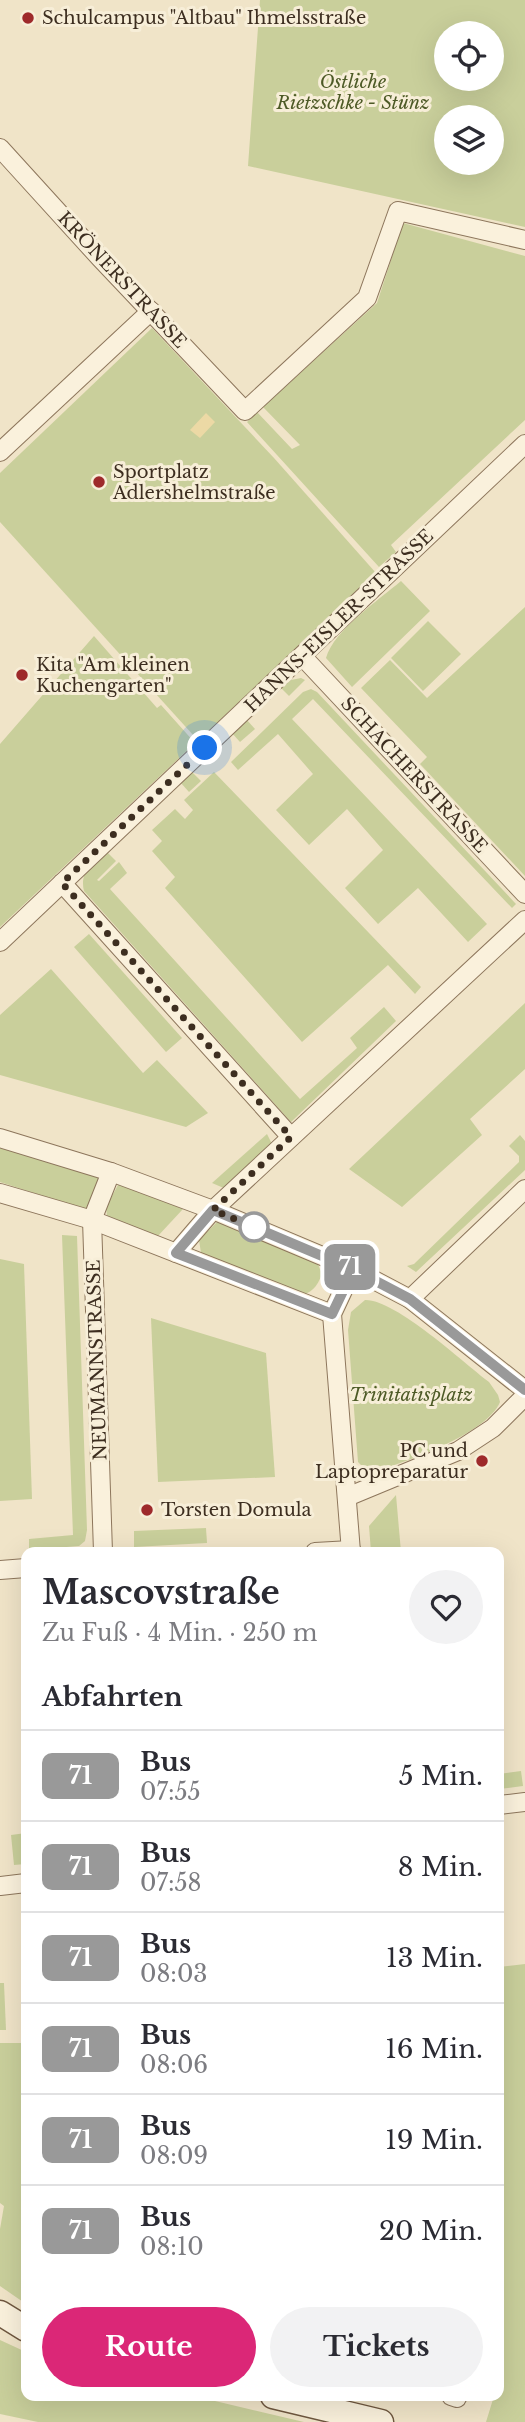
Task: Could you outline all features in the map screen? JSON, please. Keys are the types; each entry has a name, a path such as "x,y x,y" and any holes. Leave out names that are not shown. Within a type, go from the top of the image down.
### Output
{"street":[{"name":"KRÖNERSTRASSE","path":"2,153 245,411 367,298 398,211 525,240"},
{"path":"0,452 151,312"},
{"name":"HANNS-EISLER-STRASSE","path":"0,942 525,444"},
{"name":"SCHACHERSTRASSE","path":"302,656 525,894"},
{"path":"62,883 291,1137"},
{"path":"176,1253 213,1210 525,920"},
{"path":"0,1138 111,1172 213,1210 353,1269 410,1299 525,1390"},
{"name":"NEUMANNSTRASSE","path":"103,1547 92,1220 111,1172"},
{"path":"410,1299 525,1189"},
{"path":"0,1193 92,1220 332,1314"},
{"path":"351,1547 332,1314 353,1269"},
{"path":"347,1497 458,1451 493,1428 525,1396"},
{"path":"0,1570 21,1568"},
{"path":"504,1804 525,1801"},
{"path":"0,1886 21,1884"},
{"path":"0,2313 21,2326"},
{"path":"295,2401 382,2422"}],"green space":[{"name":"Östliche Rietzschke - Stünz","path":"260,0 525,0 525,227 248,166"},
{"path":"403,223 525,256 525,420 391,545 396,552 379,567 247,422 257,412 292,449 300,445 263,407 377,303"},
{"path":"152,328 274,458 376,573 205,734 194,736 0,522 0,473"},
{"path":"401,581 430,611 352,687 326,658 331,647 347,626"},
{"path":"525,607 525,876 420,764 427,757 361,688 390,660 427,698"},
{"path":"428,621 461,654 423,691 391,658"},
{"path":"94,636 157,708 161,705 195,743 0,927 0,744"},
{"path":"301,678 305,680 289,696 280,687 286,681"},
{"path":"311,689 317,692 516,904 512,908 313,699 292,719 487,924 468,942 418,888 378,924 345,888 383,850 347,809 309,845 276,810 313,774 278,734 238,770 231,762 303,692"},
{"path":"246,719 255,729 240,742 231,732"},
{"path":"191,771 201,781 189,792 180,782"},
{"path":"214,772 421,987 415,994 388,965 302,1042 165,888 175,877 152,851 162,841 152,830 175,809 185,819 193,810 184,800"},
{"path":"105,850 116,861 97,880 119,862 127,873 110,889 300,1099 357,1048 350,1038 384,1007 396,1021 291,1122 84,891 86,873"},
{"path":"89,934 182,1038 166,1052 74,947"},
{"path":"51,969 143,1073 157,1060 208,1113 186,1127 0,1075 0,1015"},
{"path":"525,1003 525,1069 470,1119 482,1135 402,1207 349,1169"},
{"path":"267,1134 272,1144 226,1189 212,1183"},
{"path":"520,1135 525,1141 525,1170 416,1272 407,1266 414,1264 519,1162 519,1156 509,1146"},
{"path":"0,1141 100,1177 90,1209 0,1182"},
{"path":"125,1184 168,1198 183,1209 157,1237 113,1219 107,1216 106,1207 118,1185"},
{"path":"217,1222 224,1222 317,1262 322,1274 318,1282 313,1289 298,1296 209,1261 201,1253 199,1240"},
{"path":"62,1235 77,1236 87,1530 85,1541 79,1546 29,1547 29,1539 73,1535"},
{"path":"0,1259 24,1264 32,1499 0,1501"},
{"name":"Trinitatisplatz","path":"365,1300 378,1302 411,1320 489,1382 500,1402 492,1414 462,1436 402,1463 369,1473 358,1462 348,1330 351,1312"},
{"path":"151,1318 266,1353 275,1477 158,1482"},
{"path":"396,1495 401,1547 371,1547 369,1526"},
{"path":"206,1528 207,1543 134,1547 134,1531"},
{"path":"521,1771 523,1786 504,1788 504,1773"},
{"path":"21,1834 21,1864 14,1865 11,1835"},
{"path":"525,1964 525,2422 486,2422 492,2401 504,2401 504,1966"},
{"path":"0,1983 4,1983 6,2030 0,2030"},
{"path":"0,2043 21,2043 21,2301 0,2286 0,2229 4,2206 0,2203"},
{"path":"0,2340 21,2350 21,2401 215,2401 304,2422 38,2422 0,2414"}],"sand":[{"path":"206,413 215,422 200,438 190,430"}],"bus line":[{"name":"71","path":"343,1291 332,1314 176,1253 213,1210 353,1269 410,1299 525,1390"}],"place":[{"name":"Schulcampus \"Altbau\" Ihmelsstraße","path":"28,18"},
{"name":"Sportplatz Adlershelmstraße","path":"99,482"},
{"name":"Kita \"Am kleinen Kuchengarten\"","path":"22,675"},
{"name":"PC und Laptopreparatur","path":"482,1461"},
{"name":"Torsten Domula","path":"147,1510"}],"route":[{"path":"205,748 62,883 291,1137 213,1210 254,1227"}]}
